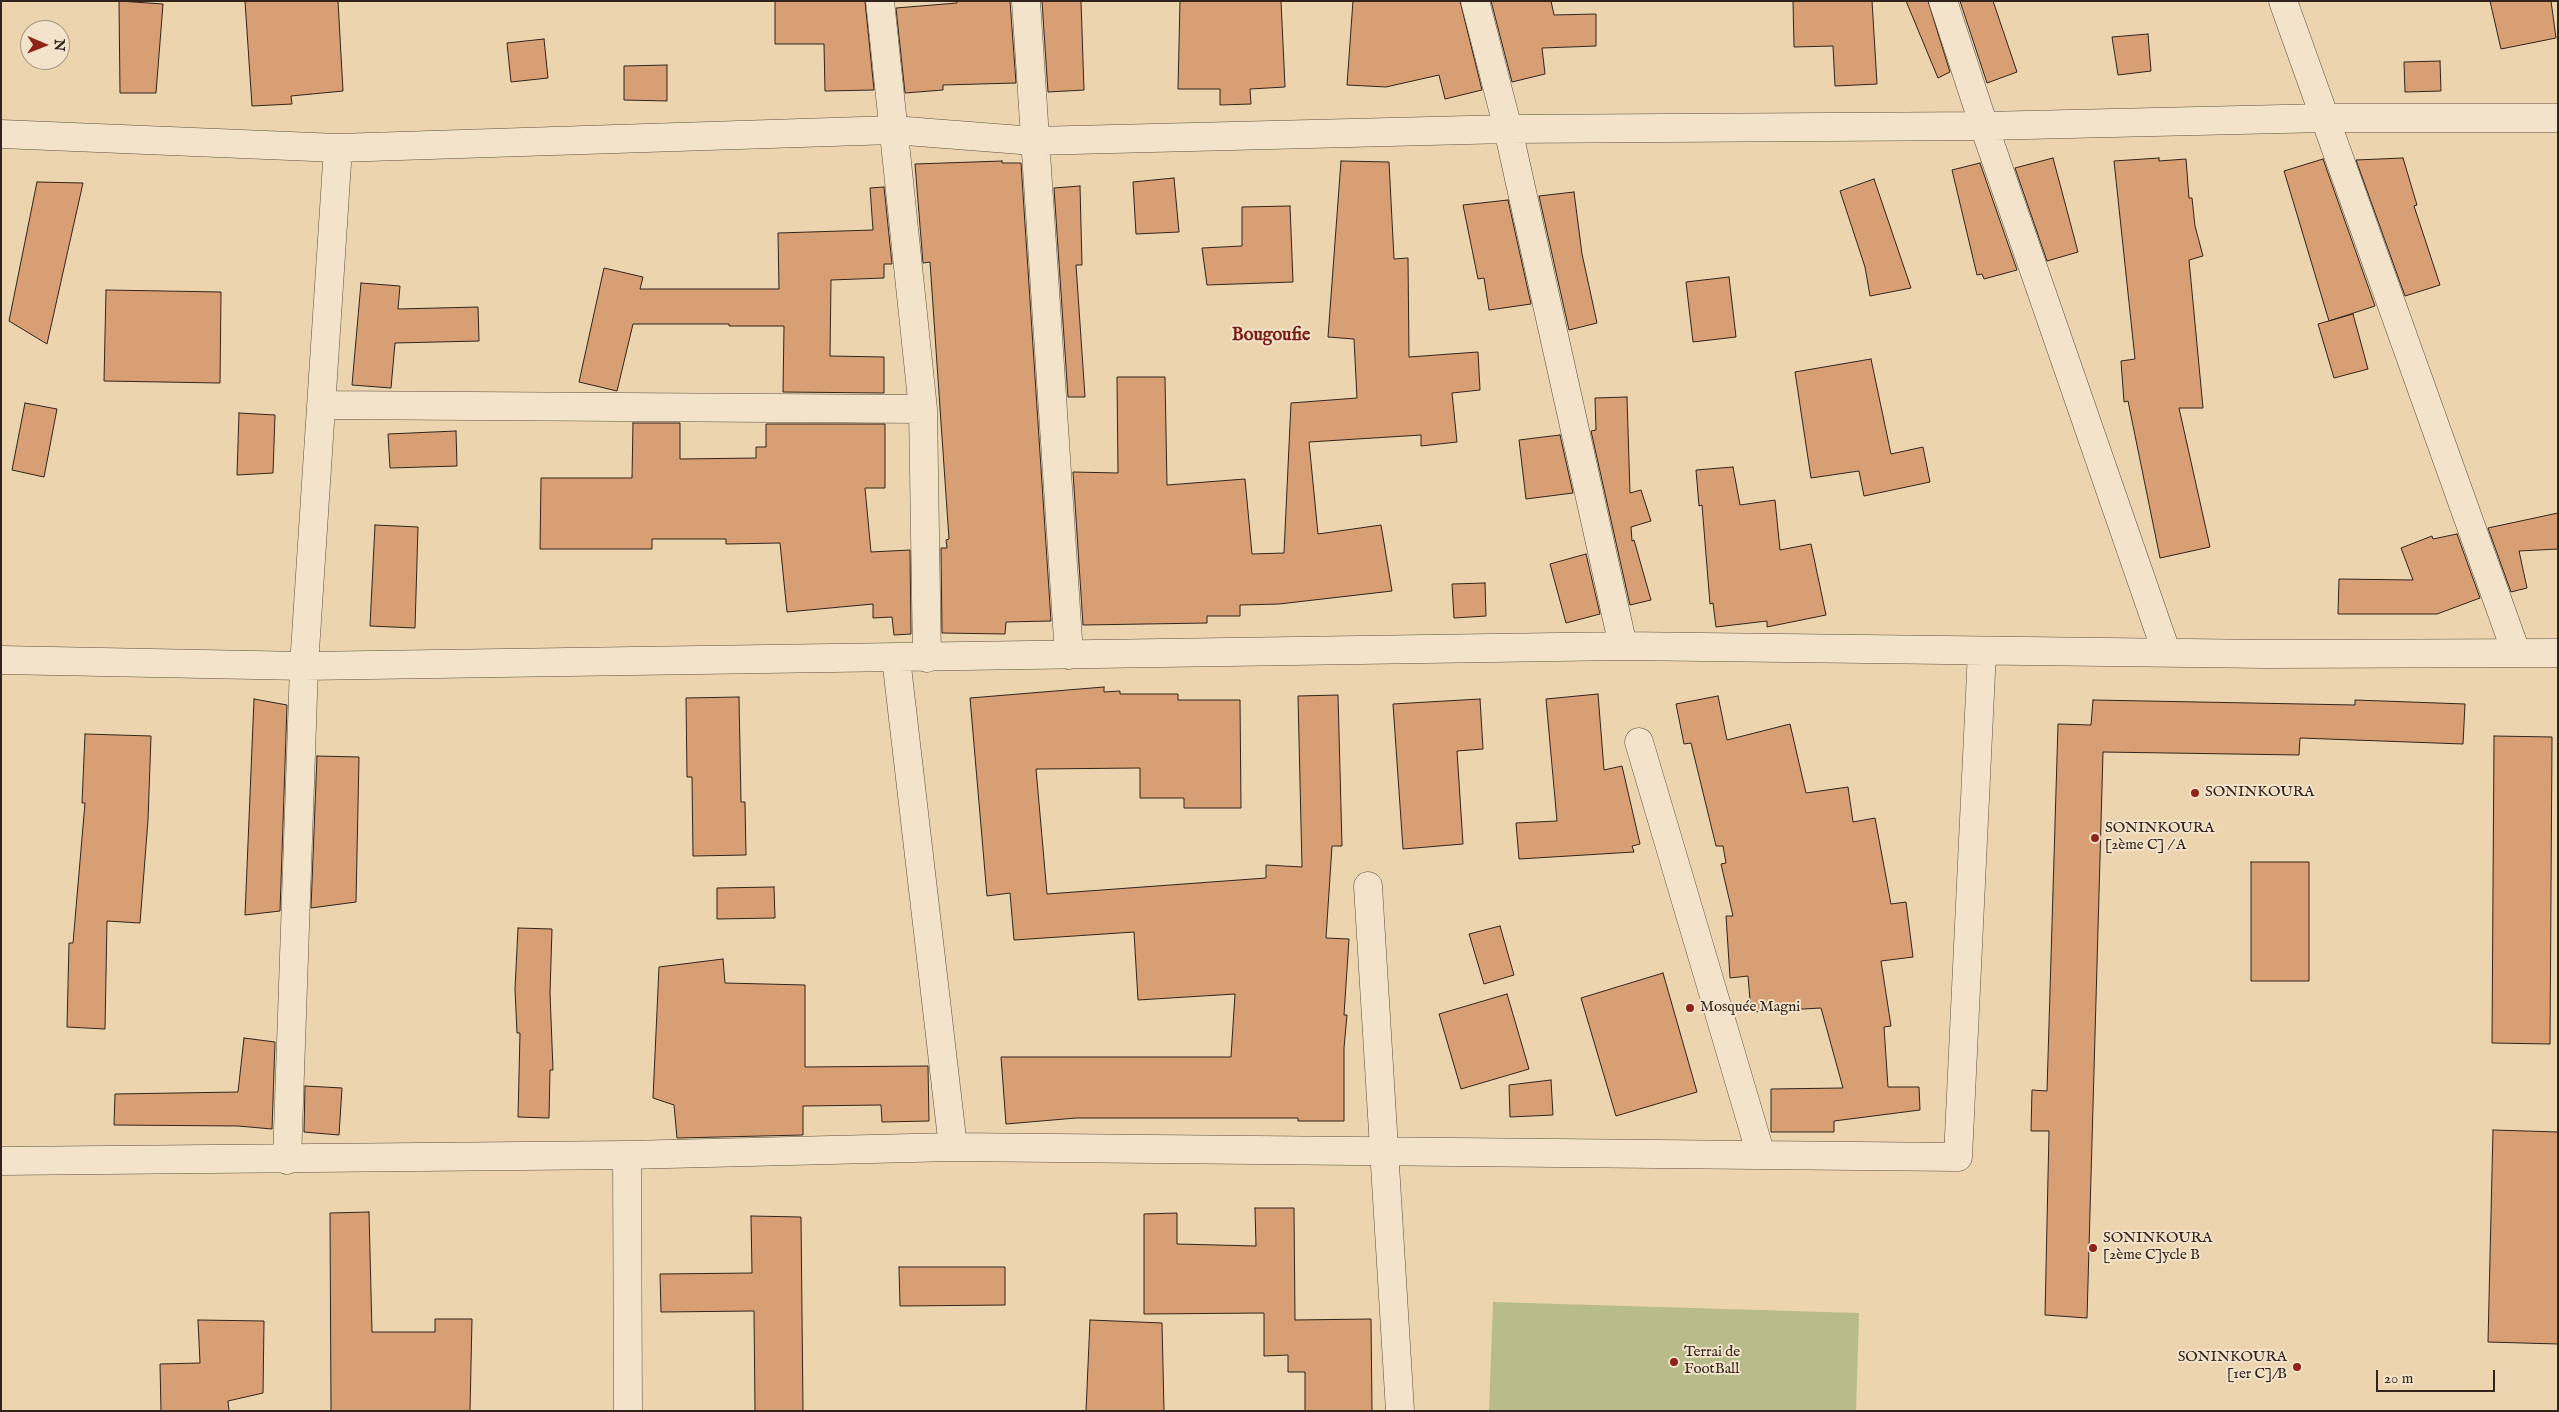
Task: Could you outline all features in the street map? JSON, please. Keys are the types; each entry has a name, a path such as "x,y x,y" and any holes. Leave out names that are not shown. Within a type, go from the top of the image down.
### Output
{"street":[{"path":"880,1 923,409 927,658"},
{"path":"1026,1 1069,655"},
{"path":"1475,1 1508,129 1623,646"},
{"path":"1943,1 1984,126 2166,651"},
{"path":"2282,1 2516,652"},
{"path":"1,134 338,148 893,130 1034,140 1508,129 1984,126 2325,118 2558,118"},
{"path":"286,1160 304,666 338,148"},
{"path":"322,405 923,409"},
{"path":"1,660 304,666 1623,646 1982,651 2166,651 2267,654 2558,653"},
{"path":"1,1161 286,1160 627,1155 953,1147 1958,1157 1982,651"},
{"path":"896,658 953,1147"},
{"path":"1639,742 1761,1154"},
{"path":"1368,886 1400,1411"},
{"path":"627,1155 628,1411"}],"green space":[{"name":"Terrai de FootBall","path":"1493,1302 1859,1313 1856,1411 1489,1411"}],"building":[{"path":"119,1 163,4 156,93 120,93"},
{"path":"245,1 338,1 343,91 291,96 292,104 252,106"},
{"path":"775,1 865,1 874,90 825,91 824,44 775,44"},
{"path":"957,1 1010,1 1016,83 943,85 943,90 905,93 896,8 957,3"},
{"path":"1042,1 1081,1 1084,90 1048,92"},
{"path":"1180,1 1281,1 1285,87 1250,89 1251,104 1220,105 1220,89 1178,89"},
{"path":"1353,1 1460,1 1482,90 1445,99 1439,75 1386,87 1347,85"},
{"path":"1491,1 1551,1 1554,15 1596,14 1596,46 1542,48 1545,74 1512,82"},
{"path":"1793,1 1872,1 1877,84 1835,86 1833,46 1794,47"},
{"path":"1906,1 1928,1 1950,72 1938,78"},
{"path":"1960,1 1993,1 2017,72 1987,83"},
{"path":"2490,1 2551,1 2556,38 2501,49"},
{"path":"2148,34 2151,71 2118,75 2112,37"},
{"path":"544,39 548,78 511,82 507,43"},
{"path":"2440,61 2441,91 2405,92 2404,62"},
{"path":"667,65 667,101 624,100 624,66"},
{"path":"2053,158 2078,252 2047,261 2015,168"},
{"path":"2159,158 2159,161 2186,159 2189,198 2192,198 2195,226 2203,256 2189,260 2203,408 2179,408 2210,547 2160,558 2128,401 2124,402 2121,361 2135,359 2114,161"},
{"path":"2403,158 2417,205 2414,206 2440,285 2405,296 2356,160"},
{"path":"2323,159 2375,306 2329,321 2284,171"},
{"path":"1002,161 1002,163 1021,163 1051,621 1006,622 1005,634 942,633 941,548 947,548 946,540 949,539 930,262 923,263 915,164"},
{"path":"1341,161 1389,162 1394,259 1408,258 1409,357 1478,352 1480,390 1452,393 1457,442 1421,446 1421,435 1309,442 1318,534 1381,525 1392,591 1279,604 1240,605 1240,616 1207,616 1207,623 1083,625 1073,472 1118,473 1117,377 1165,377 1167,485 1245,479 1252,554 1284,553 1291,403 1357,398 1354,339 1328,337"},
{"path":"1980,163 2017,270 1984,279 1982,274 1977,275 1952,170"},
{"path":"1174,178 1179,232 1136,234 1133,182"},
{"path":"1874,179 1911,288 1870,296 1865,267 1840,191"},
{"path":"37,182 83,183 47,344 9,321"},
{"path":"1080,186 1082,265 1076,265 1085,397 1068,397 1054,188"},
{"path":"884,187 892,264 884,264 884,278 831,280 830,356 884,357 884,393 783,392 784,326 729,326 729,324 633,324 617,391 579,382 604,268 643,277 640,289 779,289 778,233 873,230 870,188"},
{"path":"1574,192 1582,254 1597,323 1569,330 1539,196"},
{"path":"1508,200 1531,304 1489,310 1484,278 1478,279 1463,205"},
{"path":"1290,206 1293,282 1207,285 1202,248 1242,246 1242,207"},
{"path":"1729,277 1736,337 1693,342 1686,282"},
{"path":"361,283 400,286 398,309 478,307 479,341 395,343 391,388 352,385"},
{"path":"106,290 221,292 220,383 104,381"},
{"path":"2353,314 2368,369 2334,378 2318,324"},
{"path":"1871,359 1891,454 1923,447 1930,482 1864,496 1859,471 1811,478 1795,372"},
{"path":"1627,397 1630,493 1641,490 1651,521 1631,527 1632,541 1634,540 1651,600 1630,605 1591,431 1596,430 1595,398"},
{"path":"25,403 57,409 44,477 12,470"},
{"path":"239,413 275,415 273,473 237,475"},
{"path":"633,423 680,423 680,459 756,458 756,447 766,447 766,424 885,424 885,488 865,488 871,552 910,550 911,634 894,635 892,617 873,618 873,604 787,612 780,543 726,544 726,539 652,539 652,549 540,549 541,478 632,478"},
{"path":"456,431 457,466 390,468 388,434"},
{"path":"1560,435 1573,493 1526,499 1519,440"},
{"path":"1733,467 1740,505 1775,500 1780,550 1811,544 1826,615 1767,627 1767,621 1716,627 1713,603 1710,604 1702,505 1699,506 1696,470"},
{"path":"2558,513 2558,549 2519,551 2527,588 2511,592 2488,528"},
{"path":"375,525 418,527 415,628 370,626"},
{"path":"2457,534 2480,598 2437,614 2338,614 2339,579 2413,580 2401,548 2432,536 2433,539"},
{"path":"1586,554 1600,614 1566,623 1550,564"},
{"path":"1485,583 1486,616 1454,618 1452,584"},
{"path":"1104,687 1104,692 1120,691 1120,694 1178,694 1178,700 1240,700 1241,808 1184,808 1184,798 1140,798 1140,768 1036,769 1047,894 1266,878 1266,865 1302,867 1298,696 1338,695 1342,846 1332,846 1326,938 1349,939 1344,1015 1347,1015 1344,1048 1344,1121 1298,1121 1298,1118 1076,1118 1006,1124 1001,1057 1231,1057 1235,994 1138,1000 1134,932 1014,940 1010,893 987,896 970,698"},
{"path":"1598,694 1604,770 1622,766 1640,844 1632,846 1634,852 1519,859 1516,823 1557,821 1546,699"},
{"path":"1718,696 1727,740 1790,724 1806,793 1848,787 1853,822 1875,818 1891,904 1906,902 1913,957 1881,961 1891,1026 1884,1027 1888,1087 1919,1087 1920,1110 1834,1121 1834,1132 1771,1132 1771,1089 1843,1088 1821,1008 1751,1012 1748,976 1730,978 1726,916 1733,916 1721,864 1726,863 1723,846 1716,846 1691,743 1684,744 1676,704"},
{"path":"739,697 741,802 745,802 746,855 693,856 692,777 687,777 686,698"},
{"path":"254,699 287,705 280,911 245,915"},
{"path":"1480,699 1483,749 1457,751 1463,844 1403,849 1393,704"},
{"path":"2093,700 2355,705 2355,700 2465,704 2463,744 2300,738 2299,755 2103,752 2087,1318 2045,1315 2049,1131 2031,1131 2032,1090 2047,1091 2058,724 2091,725"},
{"path":"85,734 151,736 148,820 140,923 107,921 105,1029 67,1027 69,943 73,943 85,803 82,803"},
{"path":"2494,736 2552,737 2550,1044 2492,1043"},
{"path":"317,756 359,757 356,902 311,908"},
{"path":"2251,862 2309,862 2309,981 2251,981"},
{"path":"774,887 775,918 717,919 717,888"},
{"path":"1500,926 1514,975 1484,984 1469,934"},
{"path":"518,928 552,929 550,993 553,1070 550,1070 549,1118 518,1117 520,1033 517,1033 515,989"},
{"path":"723,959 725,983 805,985 805,1067 928,1066 929,1121 882,1122 881,1105 803,1106 803,1135 677,1138 674,1105 653,1098 659,967"},
{"path":"1663,973 1697,1092 1616,1116 1581,998"},
{"path":"1507,994 1529,1069 1461,1089 1439,1014"},
{"path":"244,1038 275,1042 272,1129 238,1126 114,1125 115,1094 238,1092"},
{"path":"1551,1080 1553,1115 1510,1117 1509,1085"},
{"path":"305,1086 342,1088 339,1135 304,1132"},
{"path":"2493,1130 2558,1132 2558,1344 2488,1342"},
{"path":"1255,1208 1294,1208 1295,1320 1371,1319 1372,1411 1305,1411 1305,1372 1288,1372 1288,1355 1264,1356 1264,1313 1144,1314 1144,1214 1177,1213 1177,1244 1256,1246"},
{"path":"369,1212 372,1332 435,1332 435,1319 472,1319 470,1411 331,1411 330,1213"},
{"path":"751,1216 801,1217 803,1411 755,1411 754,1311 661,1312 660,1274 752,1273"},
{"path":"899,1267 1005,1267 1005,1305 900,1306"},
{"path":"198,1320 264,1321 263,1393 228,1401 229,1411 161,1411 160,1364 200,1363"},
{"path":"1090,1320 1162,1323 1164,1411 1086,1411"}],"place":[{"name":"SONINKOURA","path":"2195,793"},
{"name":"SONINKOURA [2ème C] / A","path":"2095,838"},
{"name":"Mosquée Magni","path":"1690,1008"},
{"name":"SONINKOURA [2ème C]ycle B","path":"2093,1248"},
{"name":"Terrai de FootBall","path":"1674,1362"},
{"name":"SONINKOURA [1er C]/B","path":"2297,1367"}],"district":[{"name":"Bougoufie","path":"1271,336"}]}
